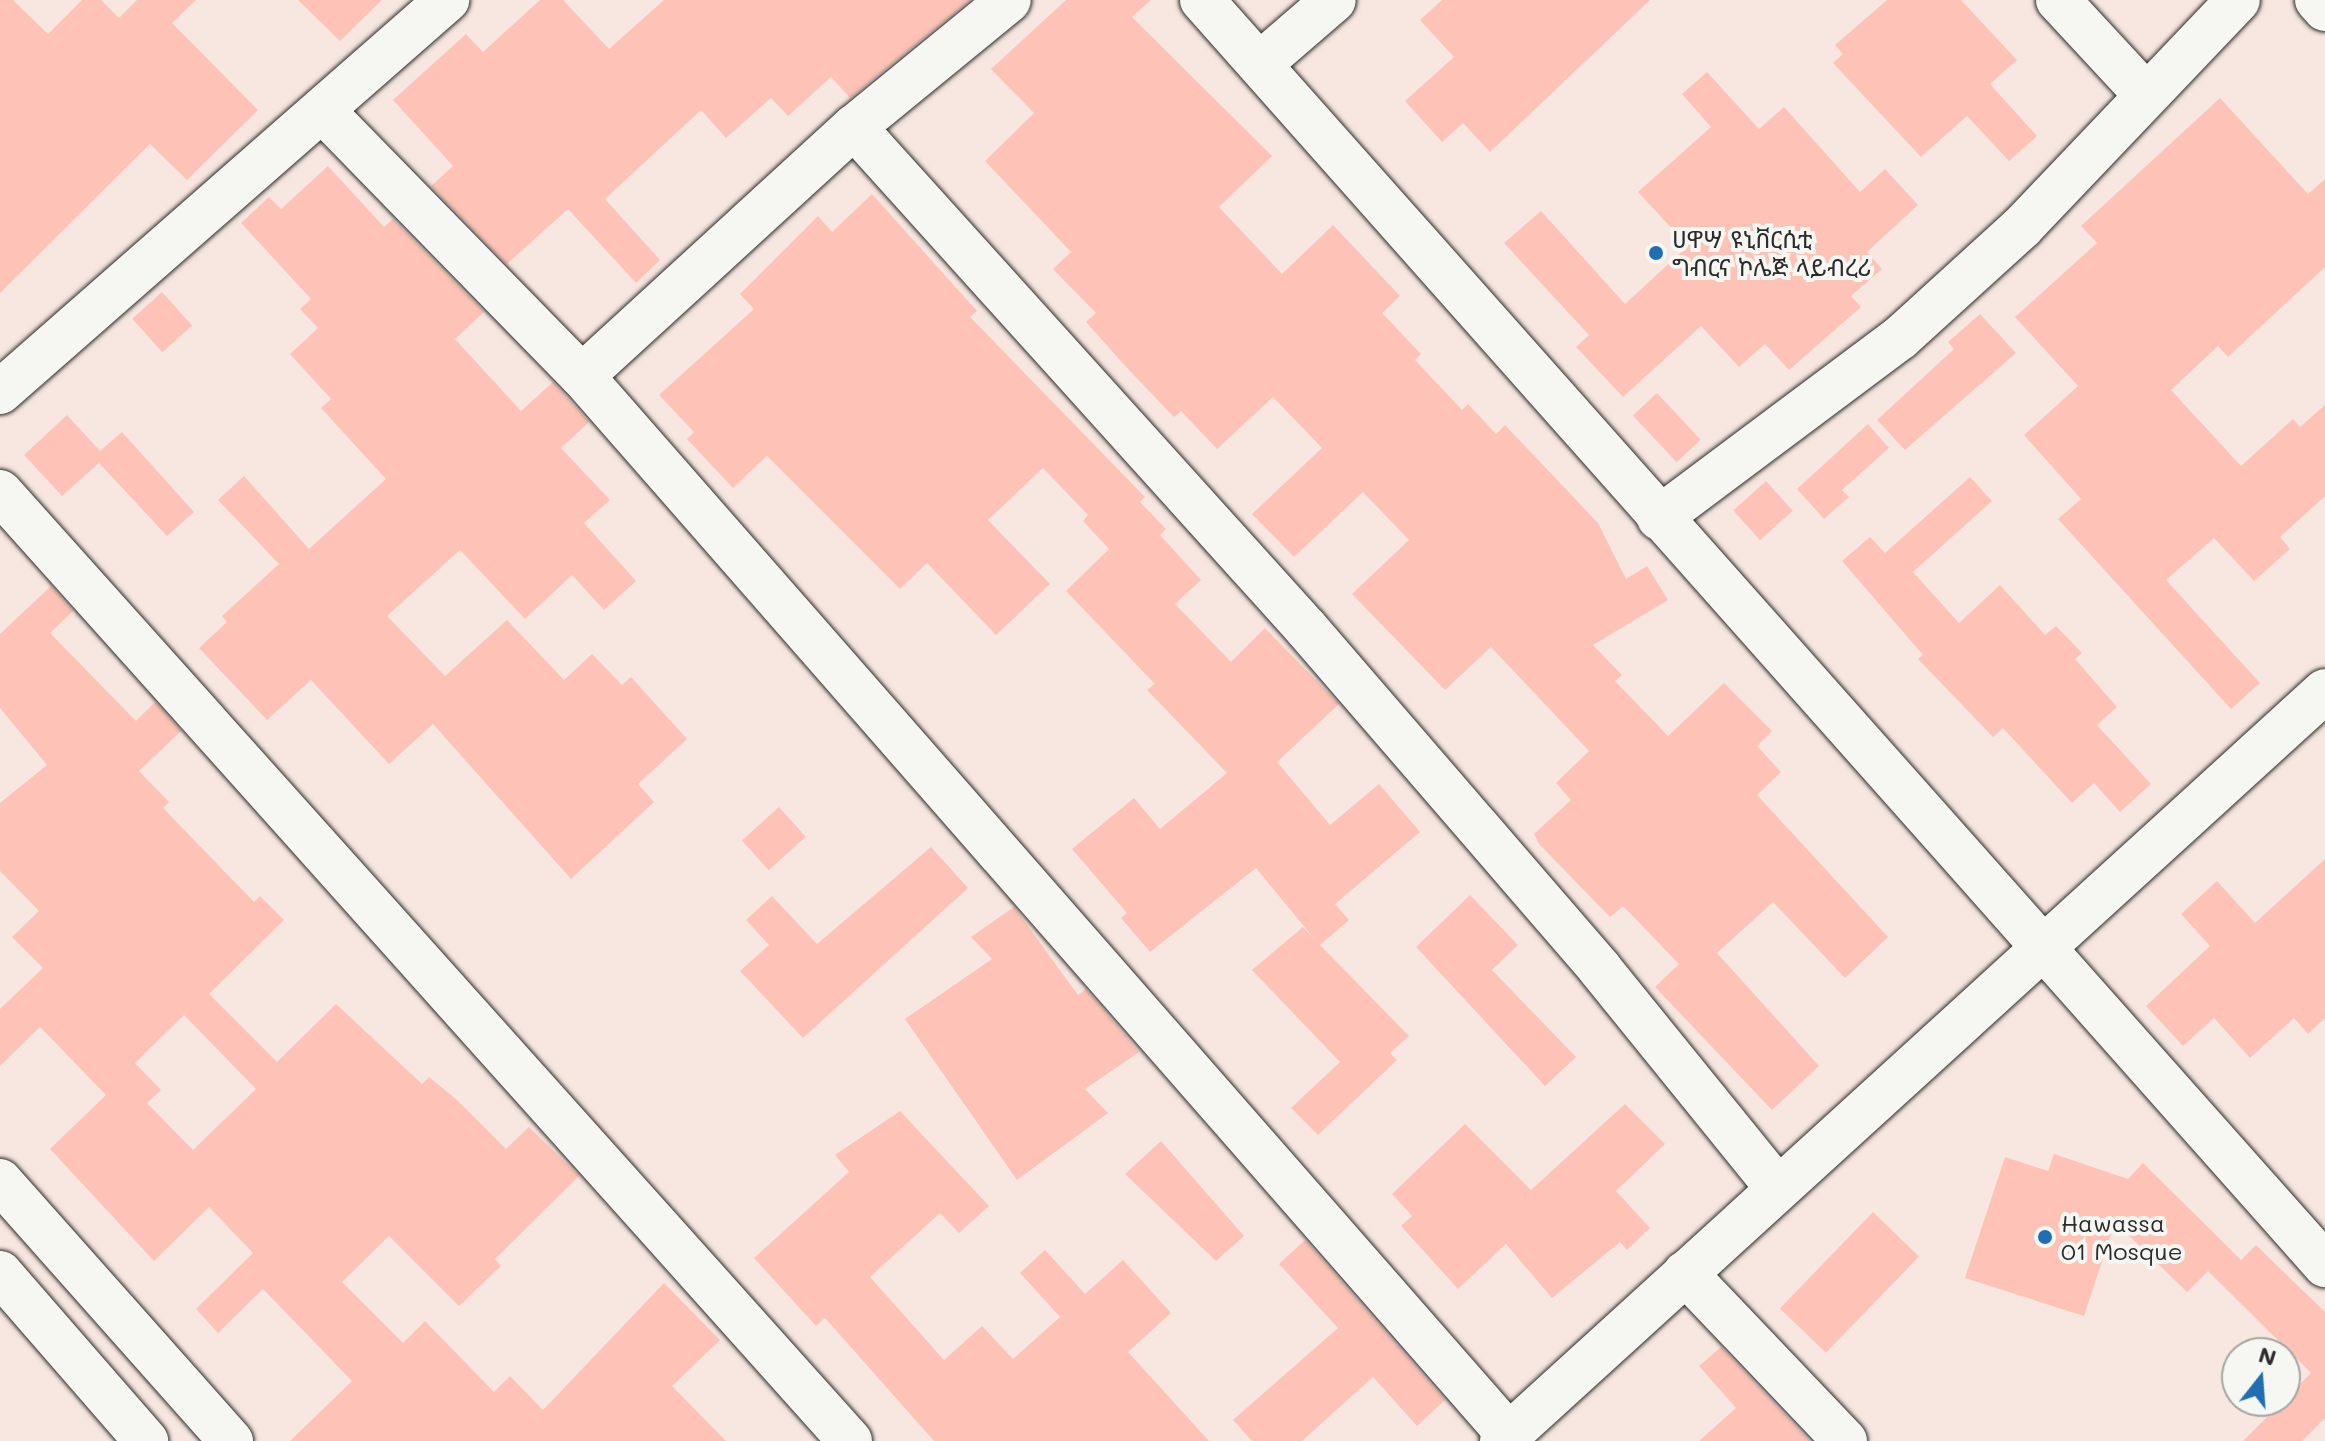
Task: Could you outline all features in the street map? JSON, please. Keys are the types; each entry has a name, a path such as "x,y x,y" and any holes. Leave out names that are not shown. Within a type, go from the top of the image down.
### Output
{"street":[{"path":"0,392 447,0"},
{"path":"582,376 854,127 1009,0"},
{"path":"1202,0 2325,1265"},
{"path":"1261,63 1334,0"},
{"path":"2058,0 2146,95"},
{"path":"1659,518 1900,338 2022,227 2238,0"},
{"path":"2317,0 2325,9"},
{"path":"322,110 582,376 1505,1438 1776,1186 2325,691"},
{"path":"854,127 1306,628 1600,969 1776,1186"},
{"path":"0,492 850,1441"},
{"path":"0,1181 231,1441"},
{"path":"0,1273 146,1441"},
{"path":"1685,1273 1845,1441"}],"building":[{"path":"0,0 13,0 48,34 82,0 101,0 119,18 137,0 196,0 172,23 258,110 187,180 150,144 0,293"},
{"path":"298,0 382,0 340,41"},
{"path":"540,0 563,0 609,49 664,0 970,0 850,98 831,77 788,116 771,98 726,138 701,110 605,199 660,260 636,283 568,209 507,264 431,186 453,166 393,100 466,34 483,52"},
{"path":"1066,0 1151,0 1132,17 1272,156 1219,207 1282,274 1333,225 1400,296 1382,313 1421,354 1415,360 1462,410 1468,404 1496,434 1505,425 1598,523 1626,579 1647,566 1668,600 1593,645 1622,675 1615,681 1668,736 1724,683 1772,731 1757,746 1781,772 1757,795 1888,937 1845,978 1773,902 1717,953 1819,1066 1772,1110 1655,987 1679,964 1623,906 1610,917 1539,844 1534,834 1571,800 1556,783 1589,751 1491,647 1445,690 1352,594 1409,540 1363,492 1294,557 1252,514 1322,448 1273,397 1217,449 1181,411 1174,417 1086,322 1096,313 1053,269 1071,252 985,161 1034,113 991,69"},
{"path":"1442,0 1650,0 1490,152 1463,123 1442,142 1405,101 1454,57 1420,20"},
{"path":"1887,0 1961,0 2017,60 1990,84 2037,136 2009,161 1967,116 1921,157 1833,63 1843,54 1835,45"},
{"path":"1707,72 1759,129 1784,107 1860,192 1885,169 1918,205 1867,252 1882,269 1851,296 1861,307 1789,370 1765,344 1739,367 1701,326 1623,397 1576,347 1589,335 1504,243 1541,211 1625,304 1688,246 1638,192 1711,127 1682,94"},
{"path":"2220,98 2308,194 2325,179 2325,267 2228,357 2218,346 2171,390 2241,466 2293,419 2300,427 2325,405 2325,496 2280,537 2290,549 2254,581 2214,538 2166,580 2260,683 2231,709 2058,519 2081,499 2024,435 2078,386 2015,317 2097,243 2081,226"},
{"path":"328,166 384,227 393,219 484,312 455,339 521,411 553,382 589,422 561,448 610,500 584,523 636,581 604,610 572,575 525,619 460,550 387,616 445,676 507,620 564,680 592,654 622,685 631,677 687,739 638,784 654,802 571,879 433,724 389,764 311,680 267,720 199,648 227,622 222,616 279,564 218,500 244,476 309,549 386,479 321,408 331,399 290,354 318,328 300,309 311,299 241,223 269,197 281,209"},
{"path":"872,194 977,311 970,317 1145,497 1140,502 1166,529 1160,535 1201,580 1175,604 1231,662 1265,628 1339,704 1277,762 1330,825 1379,784 1420,832 1335,904 1349,920 1320,945 1409,1036 1390,1053 1397,1060 1318,1135 1291,1108 1340,1062 1252,970 1303,927 1316,941 1256,868 1150,952 1121,918 1127,913 1072,849 1134,798 1160,829 1227,773 1147,690 1155,684 1066,591 1109,549 1083,521 1088,515 1043,468 988,520 1050,584 996,635 927,563 900,589 767,456 733,488 687,439 694,432 659,395 754,309 740,294 818,216 832,232"},
{"path":"162,292 192,325 162,352 132,319"},
{"path":"1980,314 2016,353 1905,450 1877,420 1954,349 1948,342"},
{"path":"1657,393 1701,440 1677,462 1633,416"},
{"path":"67,415 100,451 122,432 194,512 167,536 99,463 62,496 24,455"},
{"path":"1868,424 1889,448 1842,490 1849,497 1824,519 1797,489"},
{"path":"1970,477 1992,501 1913,572 1959,623 2000,585 2045,635 2056,626 2082,653 2075,659 2117,707 2097,725 2151,784 2120,812 2094,783 2072,803 2003,728 1993,737 1918,659 1923,655 1842,561 1870,537 1885,553"},
{"path":"1766,481 1793,511 1760,540 1733,510"},
{"path":"51,586 73,611 50,633 136,721 155,702 181,731 139,771 169,802 163,808 254,902 260,896 284,920 209,994 277,1062 336,1004 422,1084 429,1077 457,1100 506,1149 529,1127 579,1176 495,1259 501,1266 459,1306 389,1236 342,1282 403,1343 425,1321 494,1392 510,1376 543,1410 664,1283 720,1340 672,1386 726,1441 290,1441 352,1381 263,1289 218,1333 196,1309 253,1253 209,1207 154,1261 50,1149 106,1095 40,1027 0,1066 0,1009 43,968 12,937 39,911 0,871 0,803 47,765 0,708 0,634","holes":["184,1015 256,1089 193,1150 147,1103 161,1090 135,1063"]},
{"path":"779,807 806,837 769,870 742,840"},
{"path":"931,847 968,888 803,1038 740,971 769,945 746,920 772,896 817,944"},
{"path":"2325,859 2325,1018 2308,1034 2294,1018 2250,1058 2214,1018 2183,1046 2146,1006 2210,946 2181,914 2217,881 2255,923"},
{"path":"1470,895 1518,945 1492,970 1576,1057 1545,1086 1416,947"},
{"path":"1014,907 1078,995 1086,989 1139,1052 1085,1089 1108,1113 1017,1180 905,1019 992,959 971,937"},
{"path":"1625,1104 1665,1144 1616,1191 1650,1228 1627,1250 1620,1242 1552,1298 1506,1244 1458,1289 1401,1226 1412,1216 1392,1194 1465,1124 1531,1190"},
{"path":"900,1111 989,1206 959,1233 940,1213 870,1277 944,1360 982,1326 1013,1359 1060,1317 1020,1273 1045,1250 1085,1294 1123,1260 1171,1313 1128,1352 1209,1441 934,1441 825,1318 816,1326 754,1258 849,1172 835,1155"},
{"path":"1161,1141 1244,1236 1216,1261 1125,1174"},
{"path":"2054,1154 2128,1179 2143,1163 2241,1260 2256,1245 2325,1312 2325,1418 2302,1441 2243,1441 2267,1417 2301,1417 2301,1383 2311,1373 2301,1363 2301,1337 2275,1337 2208,1271 2187,1292 2115,1222 2084,1316 1965,1278 2005,1157 2048,1171"},
{"path":"1873,1212 1919,1256 1826,1353 1780,1308"},
{"path":"1305,1240 1445,1400 1417,1426 1373,1377 1302,1441 1252,1441 1233,1420 1338,1328 1279,1264"},
{"path":"1721,1347 1810,1441 1699,1441 1736,1408 1699,1366"}],"place":[{"name":"ሀዋሣ ዩኒቨርሲቲ ግብርና ኮሌጅ ላይብረሪ","path":"1656,253"},
{"name":"Hawassa 01 Mosque","path":"2045,1237"}]}
